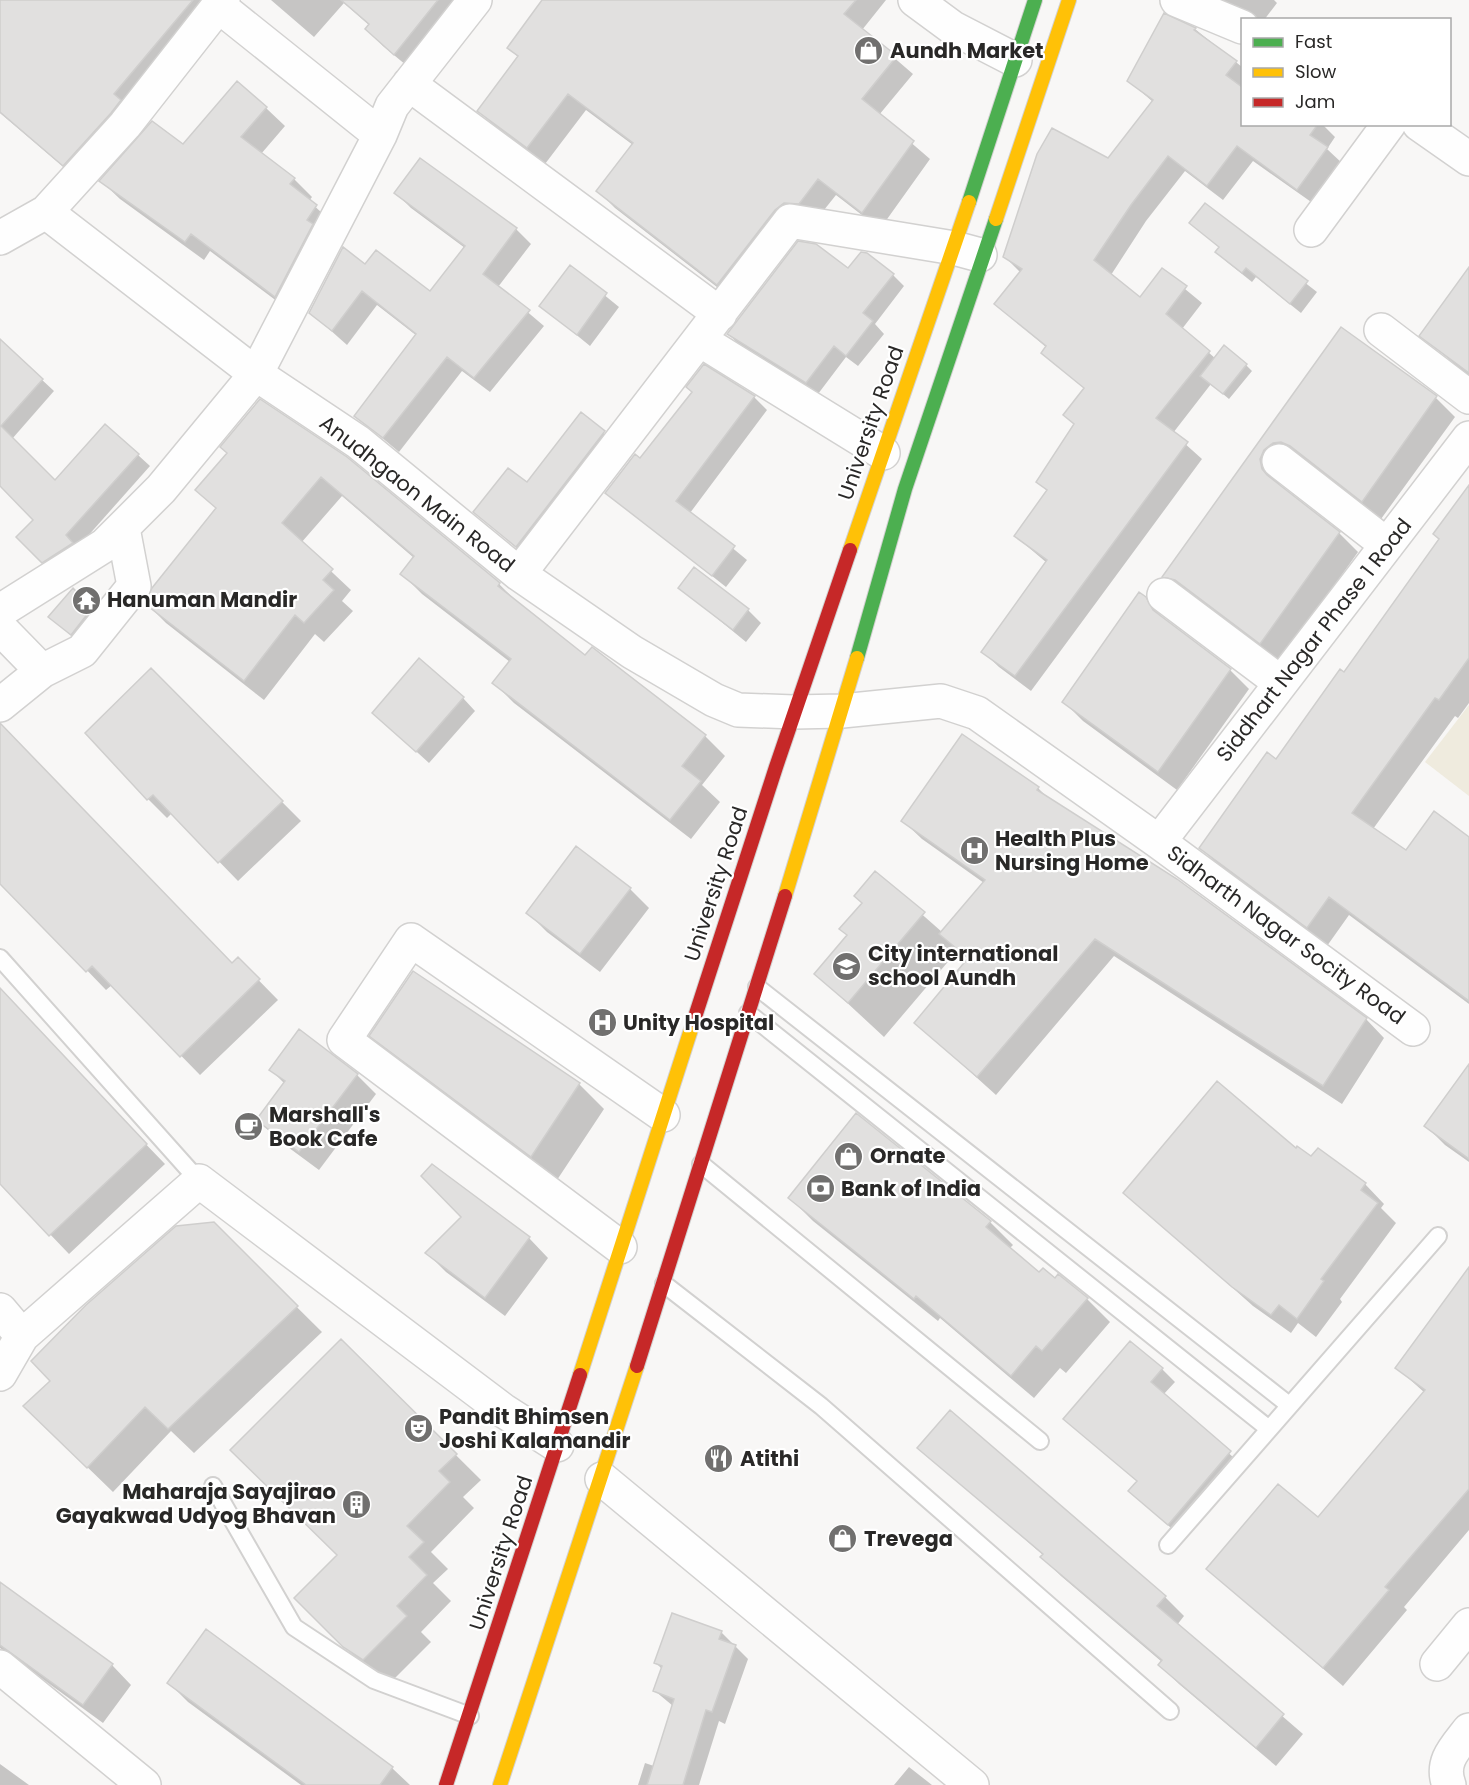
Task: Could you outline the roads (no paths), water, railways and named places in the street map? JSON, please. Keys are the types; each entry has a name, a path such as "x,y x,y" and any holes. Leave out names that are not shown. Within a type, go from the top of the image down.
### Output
{"main road":[{"name":"University Road","path":"500,1785 602,1479 842,711 905,489 968,252 1015,60 1035,0"},
{"name":"University Road","path":"446,1785 794,712 883,453 968,252 1069,0"}],"street":[{"path":"0,611 105,545 162,489 256,374 380,135 392,106 475,0"},
{"path":"915,0 953,28 1015,60"},
{"path":"1178,0 1241,27"},
{"path":"0,238 46,212 124,125 222,3 380,135"},
{"path":"409,84 720,314"},
{"path":"1311,230 1388,126"},
{"path":"1422,126 1469,159"},
{"name":"Anudhgaon Main Road","path":"46,212 256,374 358,442 519,574 632,652 714,700 738,710 842,711"},
{"path":"519,574 790,221 968,252"},
{"path":"1381,330 1469,397"},
{"path":"700,340 883,453"},
{"name":"Siddhart Nagar Phase 1 Road","path":"1159,842 1469,438"},
{"path":"1279,461 1387,545"},
{"path":"0,705 42,671 82,651 134,586 123,528"},
{"path":"1164,595 1281,683"},
{"path":"0,628 42,671"},
{"name":"Sidharth Nagar Socity Road","path":"842,711 941,701 976,713 1159,842 1413,1029"},
{"path":"620,1247 344,1040 411,940 663,1115"},
{"path":"0,1374 22,1335 199,1181 504,1411 557,1445"},
{"path":"0,1310 22,1335"},
{"path":"602,1479 972,1785"},
{"path":"1437,1664 1469,1625"},
{"path":"0,1667 144,1785"},
{"path":"1449,1785 1444,1773 1450,1754 1469,1730"}],"lane":[{"path":"0,958 199,1181"},
{"path":"757,987 1289,1405"},
{"path":"748,1013 1269,1429"},
{"path":"701,1164 1040,1441"},
{"path":"1168,1545 1438,1236"},
{"path":"664,1284 821,1406 1170,1712"},
{"path":"213,1486 294,1627 374,1680 470,1716"}],"place":[{"name":"Aundh Market","path":"869,51"},
{"name":"Hanuman Mandir","path":"86,600"},
{"name":"Health Plus Nursing Home","path":"974,851"},
{"name":"City international school Aundh","path":"847,966"},
{"name":"Unity Hospital","path":"602,1023"},
{"name":"Marshall's Book Cafe","path":"248,1127"},
{"name":"Ornate","path":"849,1156"},
{"name":"Bank of India","path":"820,1189"},
{"name":"Pandit Bhimsen Joshi Kalamandir","path":"418,1429"},
{"name":"Atithi","path":"719,1459"},
{"name":"Maharaja Sayajirao Gayakwad Udyog Bhavan","path":"357,1504"},
{"name":"Trevega","path":"843,1539"}]}
